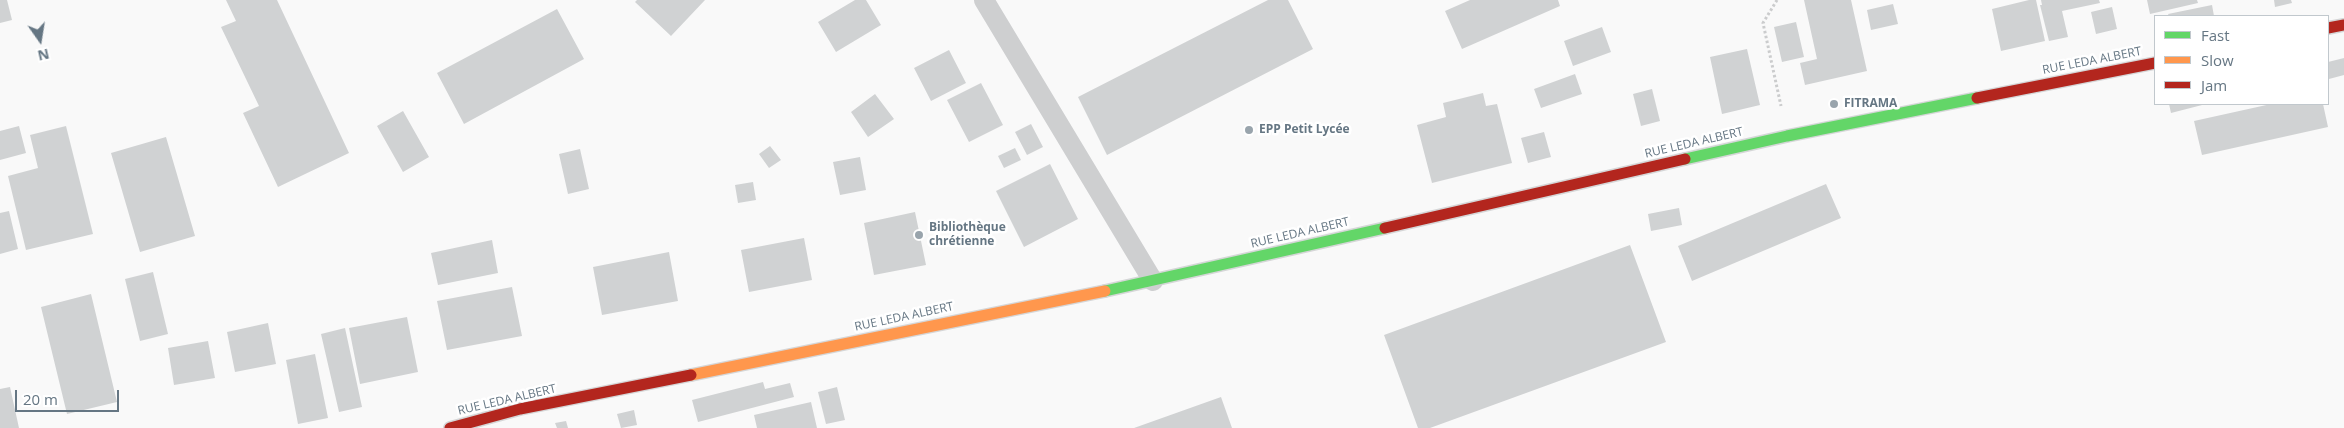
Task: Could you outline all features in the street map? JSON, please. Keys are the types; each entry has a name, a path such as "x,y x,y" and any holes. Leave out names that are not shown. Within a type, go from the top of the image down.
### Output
{"street":[{"path":"2329,28 2344,25"},
{"name":"RUE LEDA ALBERT","path":"450,428 520,409 1153,280 1787,136 2154,63"}],"lane":[{"path":"984,0 1153,280"}],"path":[{"path":"1776,0 1763,23 1787,136"}],"building":[{"path":"0,0 7,0 12,20 0,23"},
{"path":"226,0 277,0 349,153 278,187 243,113 259,106 221,27 236,21"},
{"path":"637,0 705,0 671,36 635,2"},
{"path":"855,0 866,0 881,25 836,52 818,22"},
{"path":"1268,0 1288,0 1313,49 1107,155 1078,97"},
{"path":"1470,0 1558,0 1560,6 1462,49 1445,11"},
{"path":"1804,0 1851,0 1867,71 1805,85 1800,63 1817,59"},
{"path":"2036,0 2045,41 2001,51 1992,9"},
{"path":"2041,0 2099,0 2100,3 2062,11 2068,37 2049,41 2040,5 2042,5"},
{"path":"2147,0 2197,0 2198,3 2150,14"},
{"path":"2274,0 2291,0 2292,3 2275,7"},
{"path":"1893,4 1898,24 1871,30 1867,10"},
{"path":"2212,5 2214,15 2168,15"},
{"path":"2112,7 2117,29 2096,34 2091,12"},
{"path":"557,9 584,59 464,124 437,73"},
{"path":"1796,22 1804,57 1782,62 1774,27"},
{"path":"1602,27 1611,52 1573,66 1564,41"},
{"path":"1747,49 1760,105 1722,114 1710,57"},
{"path":"949,50 966,83 931,101 914,68"},
{"path":"2344,58 2344,75 2329,79 2329,62"},
{"path":"1575,74 1582,94 1541,108 1534,89"},
{"path":"981,83 1003,125 969,142 947,100"},
{"path":"1652,89 1660,121 1641,126 1633,94"},
{"path":"1483,93 1486,106 1497,104 1512,163 1432,183 1417,125 1446,117 1443,103"},
{"path":"875,94 894,119 868,137 851,112"},
{"path":"2169,105 2202,105 2171,113"},
{"path":"2266,105 2323,105 2328,127 2202,155 2194,121"},
{"path":"403,111 429,157 403,172 377,126"},
{"path":"1031,124 1043,147 1027,155 1015,132"},
{"path":"19,126 26,153 0,160 0,131"},
{"path":"66,126 93,234 26,250 8,176 38,168 30,135"},
{"path":"1544,132 1551,157 1528,163 1521,138"},
{"path":"166,137 195,236 140,252 111,153"},
{"path":"770,146 781,160 769,168 759,154"},
{"path":"1015,148 1021,160 1004,168 998,156"},
{"path":"580,149 589,189 568,194 559,154"},
{"path":"860,157 866,190 840,195 833,162"},
{"path":"1050,164 1078,219 1024,247 996,191"},
{"path":"753,182 756,200 738,203 735,185"},
{"path":"1826,184 1841,218 1692,281 1678,246"},
{"path":"1679,208 1682,225 1651,231 1648,214"},
{"path":"9,211 18,249 0,254 0,213"},
{"path":"915,212 926,265 874,275 864,223"},
{"path":"804,238 812,280 749,292 741,250"},
{"path":"492,240 498,273 438,285 431,253"},
{"path":"1630,245 1666,342 1430,428 1418,428 1384,335"},
{"path":"669,252 678,301 602,315 593,267"},
{"path":"153,272 168,334 140,341 125,279"},
{"path":"512,287 522,336 447,350 437,301"},
{"path":"91,294 117,402 67,414 41,307"},
{"path":"407,317 418,372 360,384 349,328"},
{"path":"268,323 276,364 235,372 227,332"},
{"path":"345,328 362,407 339,412 321,334"},
{"path":"208,341 215,378 174,385 168,348"},
{"path":"315,354 328,418 298,424 286,360"},
{"path":"763,382 765,389 790,383 794,397 698,422 692,400"},
{"path":"10,387 19,428 0,428 0,389"},
{"path":"837,387 845,420 826,424 818,392"},
{"path":"1221,397 1232,428 1134,428"},
{"path":"811,402 817,428 757,428 754,415"},
{"path":"634,410 637,425 621,428 617,414"},
{"path":"566,421 568,428 557,428 555,423"}],"traffic: fast":[{"path":"1685,159 1787,136 1977,98"},
{"path":"1105,291 1385,228"}],"traffic: slow":[{"path":"691,375 1105,291"}],"traffic: jam":[{"path":"2329,28 2344,25"},
{"path":"1977,98 2154,63"},
{"path":"1385,228 1685,159"},
{"path":"450,428 520,409 691,375"}],"place":[{"name":"FITRAMA","path":"1834,104"},
{"name":"EPP Petit Lycée","path":"1249,130"},
{"name":"Bibliothèque chrétienne","path":"919,235"}]}
